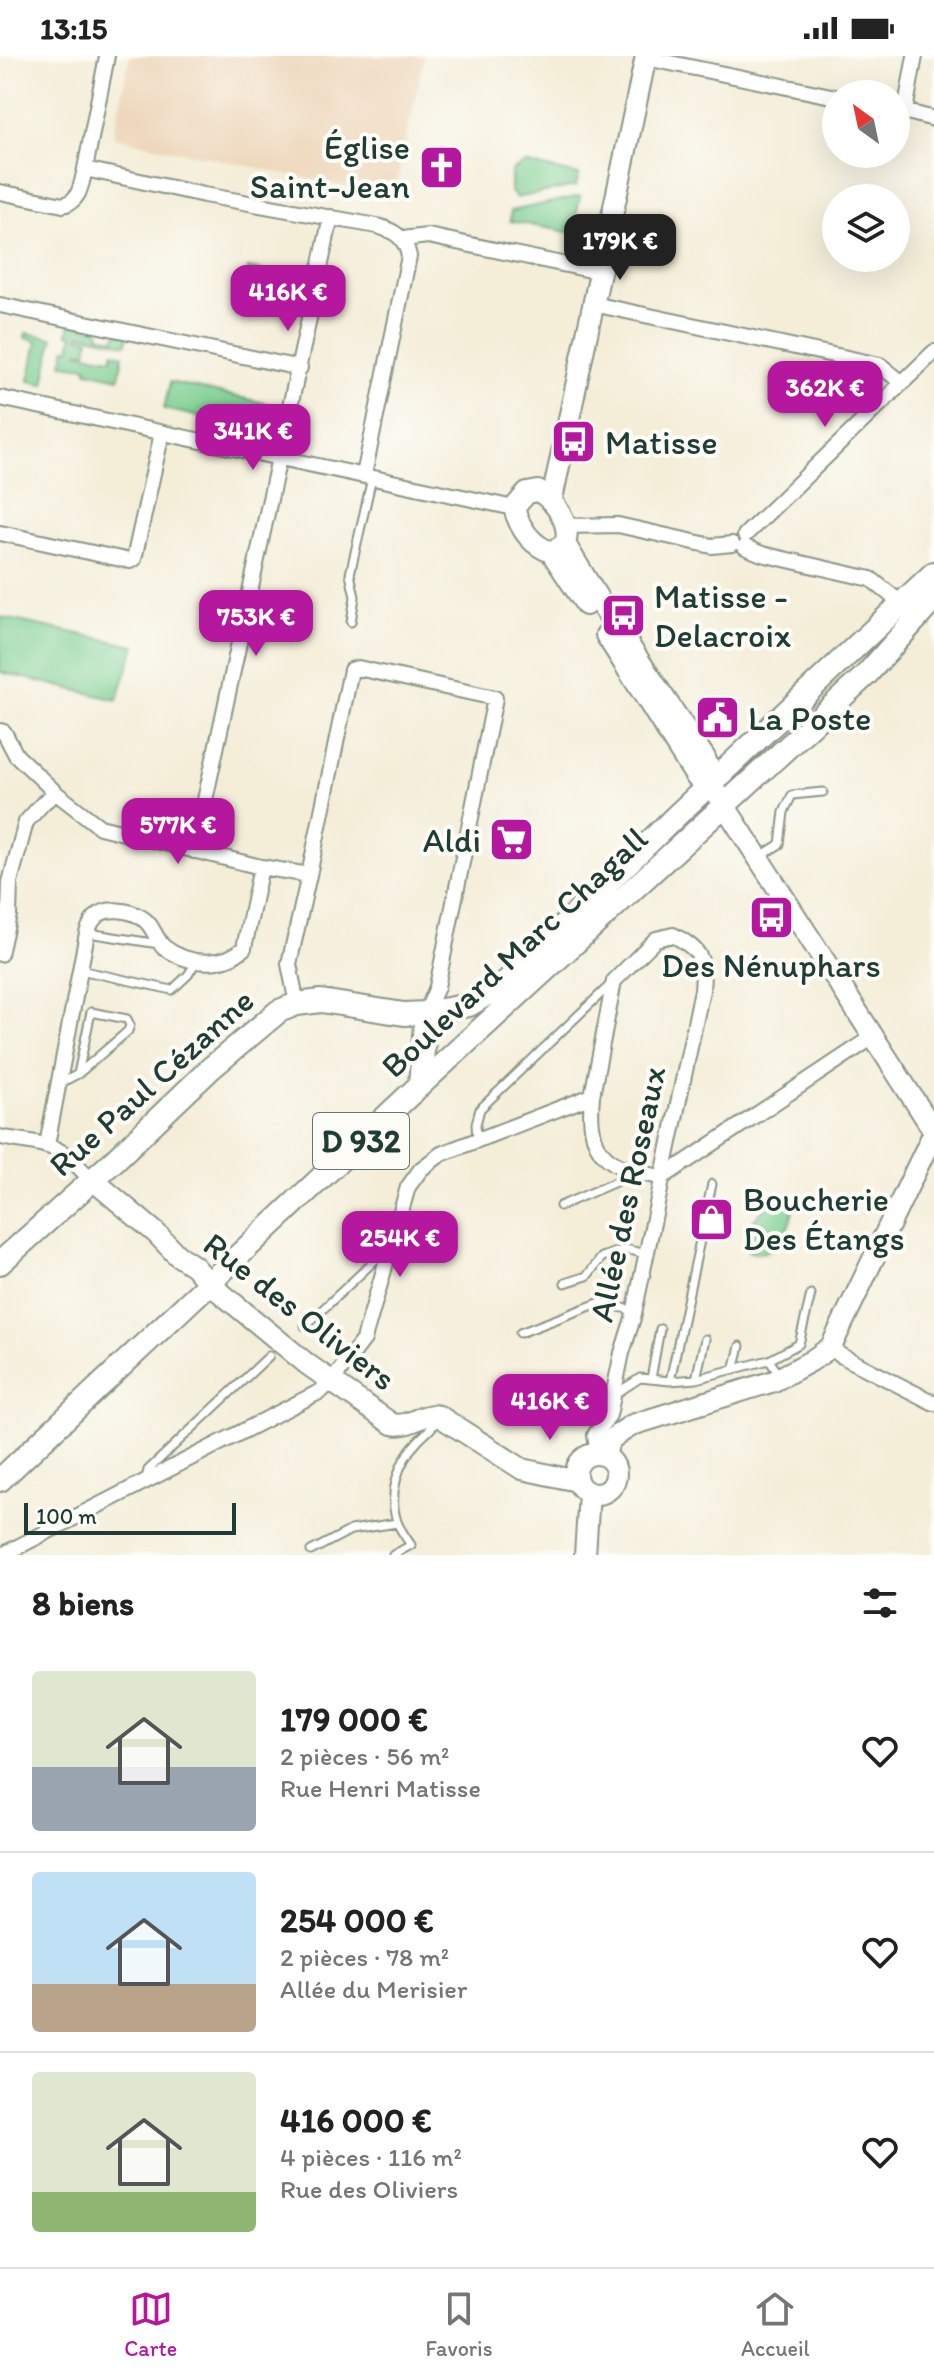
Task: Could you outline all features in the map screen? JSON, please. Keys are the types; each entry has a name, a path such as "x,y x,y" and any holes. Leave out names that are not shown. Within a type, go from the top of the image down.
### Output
{"main road":[{"name":"Rue Paul Cézanne","path":"0,1263 264,1021 279,1011 297,1004 321,1001 404,1014 426,1013 469,1005 504,984 710,783 934,573"},
{"name":"D 932","path":"724,803 866,675 934,599"},
{"name":"Boulevard Marc Chagall","path":"0,1480 724,803"},
{"path":"420,1085 426,1013"}],"street":[{"path":"0,192 63,205 69,204 77,195 107,56"},
{"path":"909,80 915,56"},
{"path":"439,1416 522,1469 595,1472 631,1440 672,1414 776,1369 811,1361 831,1347 934,1132 710,783 705,758 561,541 552,499 646,57 822,94"},
{"path":"910,112 934,119"},
{"path":"85,169 395,231 406,244 409,256 368,476"},
{"path":"194,851 331,217"},
{"path":"402,239 428,236 600,272"},
{"path":"593,304 880,365 901,382"},
{"path":"0,305 300,368"},
{"path":"514,508 517,519 537,547 618,525 712,546 740,542 934,352"},
{"path":"0,398 514,508"},
{"path":"0,533 130,561 134,559 162,433"},
{"path":"514,508 527,493 538,491 552,499"},
{"path":"740,542 762,554 871,579 902,604"},
{"path":"297,1004 289,964 351,670 358,668 495,698 437,987 426,1013"},
{"path":"0,731 4,732 16,755 56,793 100,827 261,867 309,875"},
{"path":"0,758 16,755"},
{"path":"0,954 9,915 10,882 26,822 56,793"},
{"path":"47,1145 87,933 94,918 101,913 125,912 146,919 161,944 196,962 224,960 244,948 261,867"},
{"name":"Allée des Roseaux","path":"595,1472 595,1435 609,1415 634,1311 705,966 699,953 673,935 656,939 614,981"},
{"path":"614,981 589,1122 600,1151 617,1167 636,1173 663,1177 873,1037"},
{"path":"2,1555 321,1391 364,1339 408,1187 421,1169 441,1154 592,1096"},
{"path":"0,1137 47,1145 74,1162 80,1171 93,1180"},
{"name":"Rue des Oliviers","path":"93,1180 177,1255 194,1266 210,1284 332,1381 392,1424 409,1424 429,1414 439,1416"},
{"path":"831,1347 840,1355 934,1403"},
{"path":"587,1545 595,1472"}],"lane":[{"path":"351,622 355,597 350,574 368,476"},
{"path":"759,857 780,844 784,812 792,795 823,792"},
{"path":"87,933 161,944"},
{"path":"80,970 172,990 196,962"},
{"path":"477,1139 476,1124 480,1109 614,981"},
{"path":"59,1084 78,1074 128,1031 130,1025 127,1019 91,1012 78,1074"},
{"path":"560,1206 636,1173"},
{"path":"670,1381 712,1184"},
{"path":"305,1326 390,1247"},
{"path":"565,1283 587,1276 602,1257 625,1249 646,1254"},
{"path":"613,1396 640,1378 670,1381 696,1379 734,1370 776,1369 799,1344 811,1294"},
{"path":"520,1333 601,1302 634,1311"},
{"path":"651,1379 660,1329"},
{"path":"696,1379 705,1339"},
{"path":"734,1370 740,1346"},
{"path":"145,1482 148,1470 269,1356"},
{"path":"393,1555 411,1545 397,1523 395,1484 400,1465 419,1440 430,1432 439,1416"},
{"path":"311,1551 351,1530 397,1523"}],"shaded area":[{"path":"130,56 424,56 394,197 113,137"}],"green space":[{"path":"525,163 579,175 576,186 516,198 511,192 511,171"},
{"path":"580,196 573,233 510,221 511,211"},
{"path":"248,268 289,276 286,295 245,287"},
{"path":"70,323 100,330 99,335 115,339 117,333 128,335 126,344 80,334 79,337 89,339 87,352 78,353 112,358 113,352 123,355 119,378 87,371 87,367 62,364 73,335 68,334"},
{"path":"26,333 53,338 44,384 29,381 37,341 25,338"},
{"path":"170,382 274,405 268,432 164,409"},
{"path":"0,617 135,646 117,700 0,672"},
{"path":"780,1200 794,1202 790,1221 781,1239 767,1251 748,1251 748,1234 754,1220 765,1208"}],"place":[{"name":"Église Saint-Jean","path":"441,167"},
{"name":"Matisse","path":"574,442"},
{"name":"Matisse - Delacroix","path":"623,616"},
{"name":"La Poste","path":"717,718"},
{"name":"Aldi","path":"512,840"},
{"name":"Des Nénuphars","path":"771,917"},
{"name":"Boucherie Des Étangs","path":"712,1219"}]}
